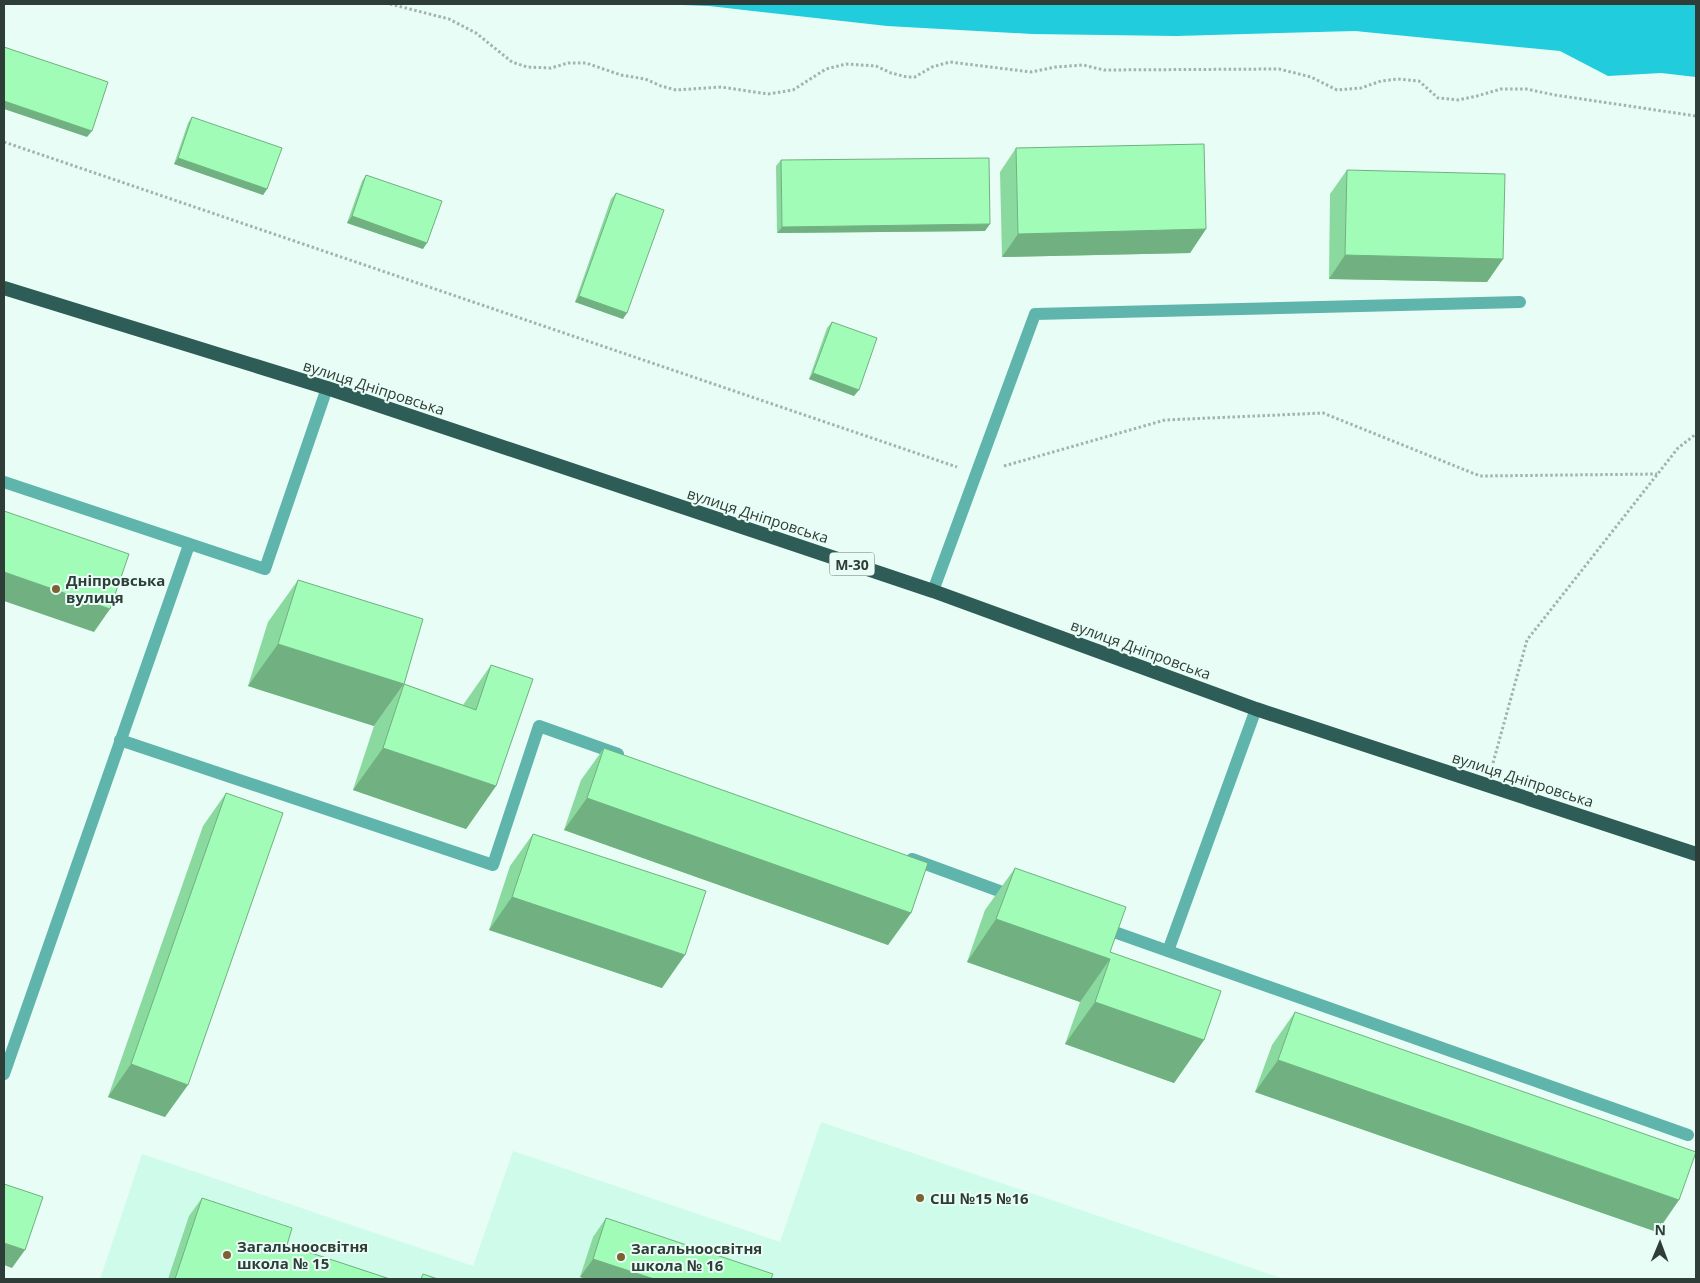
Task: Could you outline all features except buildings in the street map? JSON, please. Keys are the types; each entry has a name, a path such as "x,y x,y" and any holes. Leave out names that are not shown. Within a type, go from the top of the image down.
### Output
{"highway":[{"name":"вулиця Дніпровська","path":"4,288 327,388 933,591 1256,709 1696,854"}],"lane":[{"path":"933,591 1034,314 1520,302"},
{"path":"4,482 265,569 327,388"},
{"path":"4,1074 189,545"},
{"path":"1168,951 1256,709"},
{"path":"120,740 493,865 539,726 633,760"},
{"path":"896,854 1028,901"},
{"path":"1093,924 1688,1135"}],"path":[{"path":"390,4 449,19 476,33 512,62 527,67 552,68 568,63 586,63 621,75 645,79 676,90 721,87 768,94 793,90 826,69 846,64 876,66 892,73 915,77 932,67 950,62 1030,72 1056,67 1083,65 1104,70 1278,69 1311,77 1337,90 1361,88 1381,81 1398,79 1419,82 1438,98 1458,100 1501,89 1526,89 1696,116"},
{"path":"4,142 977,473 1165,420 1323,413 1480,476 1658,474"},
{"path":"1487,784 1527,640 1678,448 1696,434"}],"shaded area":[{"name":"СШ №15 №16","path":"821,1122 1284,1279 100,1279 142,1154 473,1266 513,1151 780,1242"}],"water":[{"path":"656,4 1696,4 1696,77 1661,73 1608,76 1560,51 1355,31 1176,36 1032,34 887,26 709,6"}],"place":[{"name":"Дніпровська вулиця","path":"56,589"},
{"name":"СШ №15 №16","path":"920,1198"},
{"name":"Загальноосвітня школа № 15","path":"227,1255"},
{"name":"Загальноосвітня школа № 16","path":"621,1257"}]}
